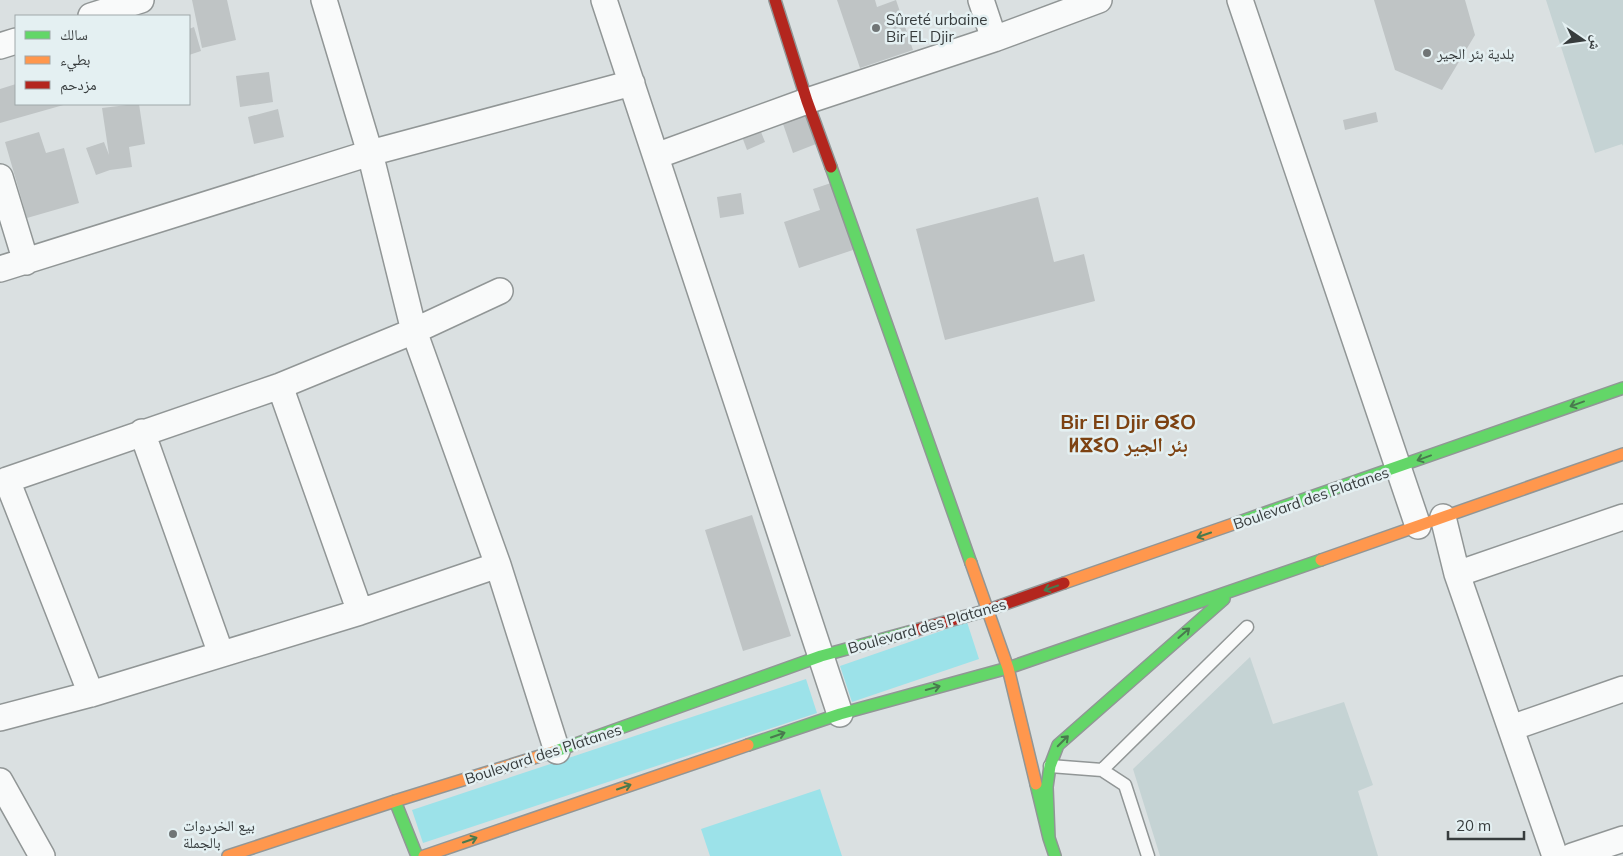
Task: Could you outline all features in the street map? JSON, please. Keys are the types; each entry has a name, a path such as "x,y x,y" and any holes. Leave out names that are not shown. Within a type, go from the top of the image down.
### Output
{"main road":[{"path":"776,0 807,101 1008,668 1055,856"},
{"name":"Boulevard des Platanes","path":"228,856 395,801 557,751 821,656 988,610 1623,388"},
{"path":"424,856 840,714 1008,668 1623,454"},
{"path":"1049,838 1047,787 1050,766 1058,745 1232,591"},
{"path":"395,801 417,856"}],"street":[{"path":"95,15 141,0"},
{"path":"324,0 370,153 414,331 498,565 557,751"},
{"path":"604,0 840,714"},
{"path":"981,0 994,39"},
{"path":"656,156 807,101 994,39 1099,0"},
{"path":"1240,0 1418,526"},
{"path":"0,46 15,41"},
{"path":"0,269 370,153 632,83"},
{"path":"0,177 26,262"},
{"path":"91,694 7,480 280,386 414,331 500,291"},
{"path":"280,386 360,612"},
{"path":"142,432 221,654"},
{"path":"1443,517 1457,574 1555,856"},
{"path":"1457,574 1623,517"},
{"path":"0,718 91,694 360,612 498,565"},
{"path":"1511,728 1623,689"},
{"path":"0,781 42,856"},
{"path":"1572,856 1623,839"}],"lane":[{"path":"1102,770 1247,627"},
{"path":"1050,766 1102,770 1126,784 1148,856"}],"shaded area":[{"path":"1546,0 1623,0 1623,146 1622,144 1595,153"},
{"path":"967,622 979,659 852,702 840,666"},
{"path":"1250,657 1273,724 1344,702 1373,785 1358,791 1378,856 1160,856 1133,769"},
{"path":"806,679 817,713 423,843 412,810"},
{"path":"820,789 842,856 710,856 701,829"}],"building":[{"path":"192,0 227,0 236,40 202,48"},
{"name":"Sûreté urbaine Bir EL Djir","path":"837,0 875,0 877,7 896,0 913,50 860,68"},
{"name":"بلدية بئر الجير","path":"1374,0 1465,0 1475,35 1442,90 1395,70"},
{"path":"194,27 201,51 190,55 190,29"},
{"path":"269,72 273,102 240,107 236,76"},
{"path":"15,84 15,105 63,105 0,123 0,89"},
{"path":"139,105 145,144 129,147 132,167 110,170 96,175 86,148 104,142 109,155 102,108"},
{"path":"278,109 284,137 254,144 248,117"},
{"path":"1376,112 1378,122 1345,130 1343,120"},
{"path":"805,113 816,144 793,153 782,121"},
{"path":"759,127 765,142 747,150 741,134"},
{"path":"39,132 46,153 64,148 79,203 27,218 5,142"},
{"path":"834,182 856,249 799,268 784,222 820,210 813,189"},
{"path":"741,193 744,214 720,218 717,197"},
{"path":"1038,197 1054,262 1084,254 1095,301 945,340 916,229"},
{"path":"752,515 791,636 743,651 705,530"}],"traffic: fast":[{"path":"831,167 971,563"},
{"path":"1239,522 1623,388"},
{"path":"748,745 840,714 1008,668 1321,560"},
{"path":"1049,838 1047,787 1050,766 1058,745 1224,599"},
{"path":"556,751 821,656 916,630"},
{"path":"1036,784 1055,856"},
{"path":"395,801 417,856"}],"traffic: slow":[{"path":"1321,560 1623,454"},
{"path":"1064,583 1239,522"},
{"path":"971,563 1008,668 1036,784"},
{"path":"424,856 748,745"},
{"path":"228,856 556,751"}],"traffic: jam":[{"path":"775,0 807,101 831,167"},
{"path":"916,630 988,610 1064,583"}],"place":[{"name":"Sûreté urbaine Bir EL Djir","path":"876,28"},
{"name":"بلدية بئر الجير","path":"1427,53"},
{"name":"بيع الخردوات بالجملة","path":"173,834"}],"district":[{"name":"Bir El Djir ⴱⵉⵔ ⵍⴵⵉⵔ بئر الجير","path":"1128,432"}]}
